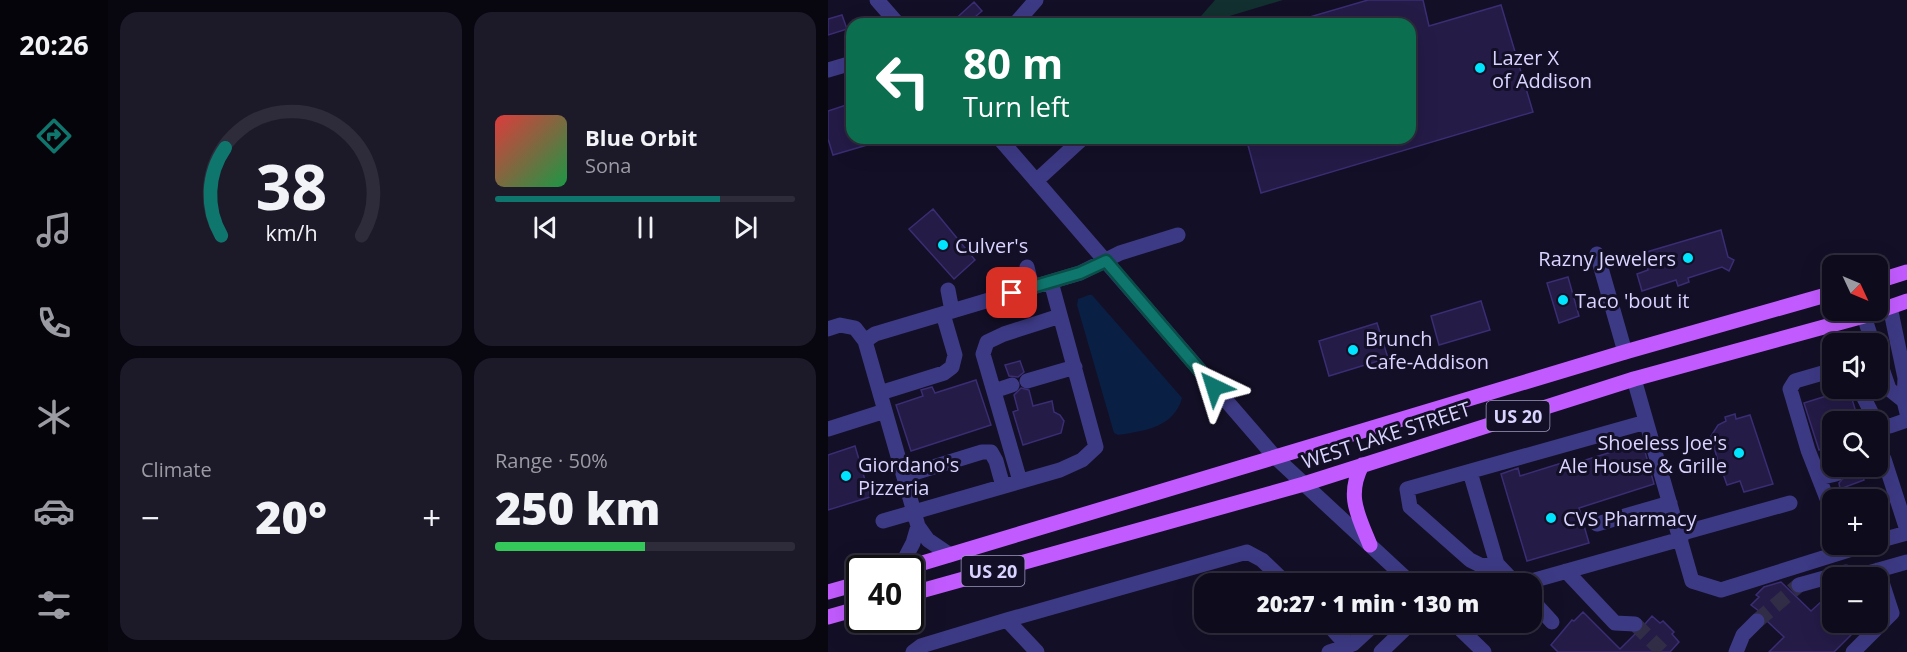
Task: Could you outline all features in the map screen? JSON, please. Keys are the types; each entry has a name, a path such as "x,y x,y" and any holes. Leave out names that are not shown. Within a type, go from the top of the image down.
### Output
{"main road":[{"path":"1888,277 1907,272"},
{"name":"WEST LAKE STREET","path":"924,563 1625,352 1822,296"},
{"name":"WEST LAKE STREET","path":"1890,307 1907,301"},
{"name":"WEST LAKE STREET","path":"924,590 1304,484 1634,379 1846,321"},
{"path":"1362,465 1354,484 1354,499 1370,545"},
{"path":"828,592 846,587"},
{"path":"828,617 846,612"}],"street":[{"path":"877,0 893,18"},
{"path":"1020,18 1036,0"},
{"path":"828,70 846,65"},
{"path":"1004,144 1275,457 1400,573"},
{"path":"1036,181 1076,144"},
{"path":"865,341 875,334 1080,273 1120,252 1178,236"},
{"path":"1597,254 1625,352"},
{"path":"1027,267 1032,287"},
{"path":"883,521 916,519 1003,486 1082,460 1096,447 1051,282"},
{"path":"880,393 944,373 952,367 955,355 947,312 948,290"},
{"path":"1890,307 1905,378 1905,407"},
{"path":"1020,481 983,354 987,342 1004,334 1060,316"},
{"path":"828,329 840,325 855,328 865,341 916,519 928,540 950,555"},
{"path":"994,391 1075,367"},
{"path":"1822,373 1795,381 1790,389 1808,450 1823,489"},
{"path":"1634,379 1692,581 1721,590 1828,555"},
{"path":"1888,385 1905,407"},
{"path":"828,429 885,411"},
{"path":"1888,426 1907,420"},
{"path":"1497,564 1482,566 1470,560 1410,507 1407,489 1646,422"},
{"path":"904,476 982,452 991,452 1003,486"},
{"path":"1470,472 1497,564 1506,573"},
{"path":"1888,472 1907,531 1888,538"},
{"path":"1819,478 1823,477"},
{"path":"1597,524 1670,503"},
{"path":"1542,578 1790,503"},
{"path":"907,555 913,543 916,519"},
{"path":"913,652 921,646 1007,620 1246,552 1262,560 1276,573"},
{"path":"1811,562 1817,582"},
{"path":"1888,567 1907,562"},
{"path":"1566,571 1615,623 1635,624"},
{"path":"1799,585 1822,580"},
{"path":"1888,601 1892,613 1888,617"},
{"path":"1542,611 1552,622"},
{"path":"1007,620 1037,652"},
{"path":"1736,652 1743,634 1757,621"},
{"path":"1336,633 1342,640 1353,644"},
{"path":"1329,652 1353,644 1365,633"},
{"path":"1381,652 1401,633"},
{"path":"1464,633 1484,652"},
{"path":"1853,652 1872,633"}],"green space":[{"path":"1215,0 1283,0 1223,18 1199,18"}],"water":[{"path":"1092,295 1182,398 1172,415 1157,426 1138,432 1118,435 1114,433 1077,305 1078,299"}],"building":[{"path":"1368,0 1423,0 1429,26 1501,5 1533,112 1261,193 1248,144 1416,144 1416,18 1306,18"},
{"path":"974,2 982,11 976,18 957,18"},
{"path":"842,15 846,29 828,35 828,19"},
{"path":"846,105 846,144 871,144 833,155 828,139 828,111"},
{"name":"Culver's","path":"933,209 975,260 954,279 909,229"},
{"name":"Razny Jewelers","path":"1721,230 1728,257 1734,260 1729,271 1722,267 1688,278 1689,282 1678,286 1676,280 1642,291 1637,274 1648,270 1643,253"},
{"name":"Taco 'bout it","path":"1568,277 1579,316 1559,323 1547,283"},
{"path":"1481,301 1490,330 1439,345 1431,316"},
{"name":"Brunch Cafe-Addison","path":"1377,323 1388,358 1329,376 1319,341"},
{"path":"1020,361 1024,372 1018,377 1009,376 1005,365"},
{"path":"976,380 991,425 911,451 896,405 923,396 921,390 932,387 935,393"},
{"path":"1021,388 1029,390 1033,406 1052,401 1054,412 1064,421 1061,433 1023,445 1013,412 1018,410 1014,395"},
{"path":"1822,397 1852,399 1856,411 1822,411 1822,449 1819,450 1804,403"},
{"name":"Shoeless Joe's Ale House & Grille","path":"1735,414 1736,419 1750,415 1773,484 1744,492 1740,481 1727,485 1711,436 1718,425 1726,421 1725,417"},
{"path":"1634,445 1644,448 1654,484 1579,508 1589,543 1527,561 1501,474 1518,468 1520,476 1565,462 1566,466"},
{"name":"Giordano's Pizzeria","path":"855,446 870,497 828,510 828,455"},
{"path":"1844,477 1863,477 1864,480 1840,489 1839,483"},
{"path":"1781,582 1811,611 1822,601 1822,633 1853,633 1834,652 1769,652 1784,637 1766,620 1764,615 1751,605 1759,597 1756,595 1764,587"},
{"path":"1583,612 1620,649 1635,634 1643,630 1652,616 1660,623 1663,621 1674,632 1672,634 1679,642 1670,652 1558,652 1551,645 1572,620 1574,621"}],"tunnel":[{"path":"1757,621 1799,585"},
{"path":"1635,624 1663,652"}],"place":[{"name":"Lazer X of Addison","path":"1480,68"},
{"name":"Culver's","path":"943,245"},
{"name":"Razny Jewelers","path":"1688,258"},
{"name":"Taco 'bout it","path":"1563,300"},
{"name":"Brunch Cafe-Addison","path":"1353,350"},
{"name":"Shoeless Joe's Ale House & Grille","path":"1739,453"},
{"name":"Giordano's Pizzeria","path":"846,476"},
{"name":"CVS Pharmacy","path":"1551,518"}],"route":[{"path":"1012,293 1080,273 1106,261 1214,387"}]}
